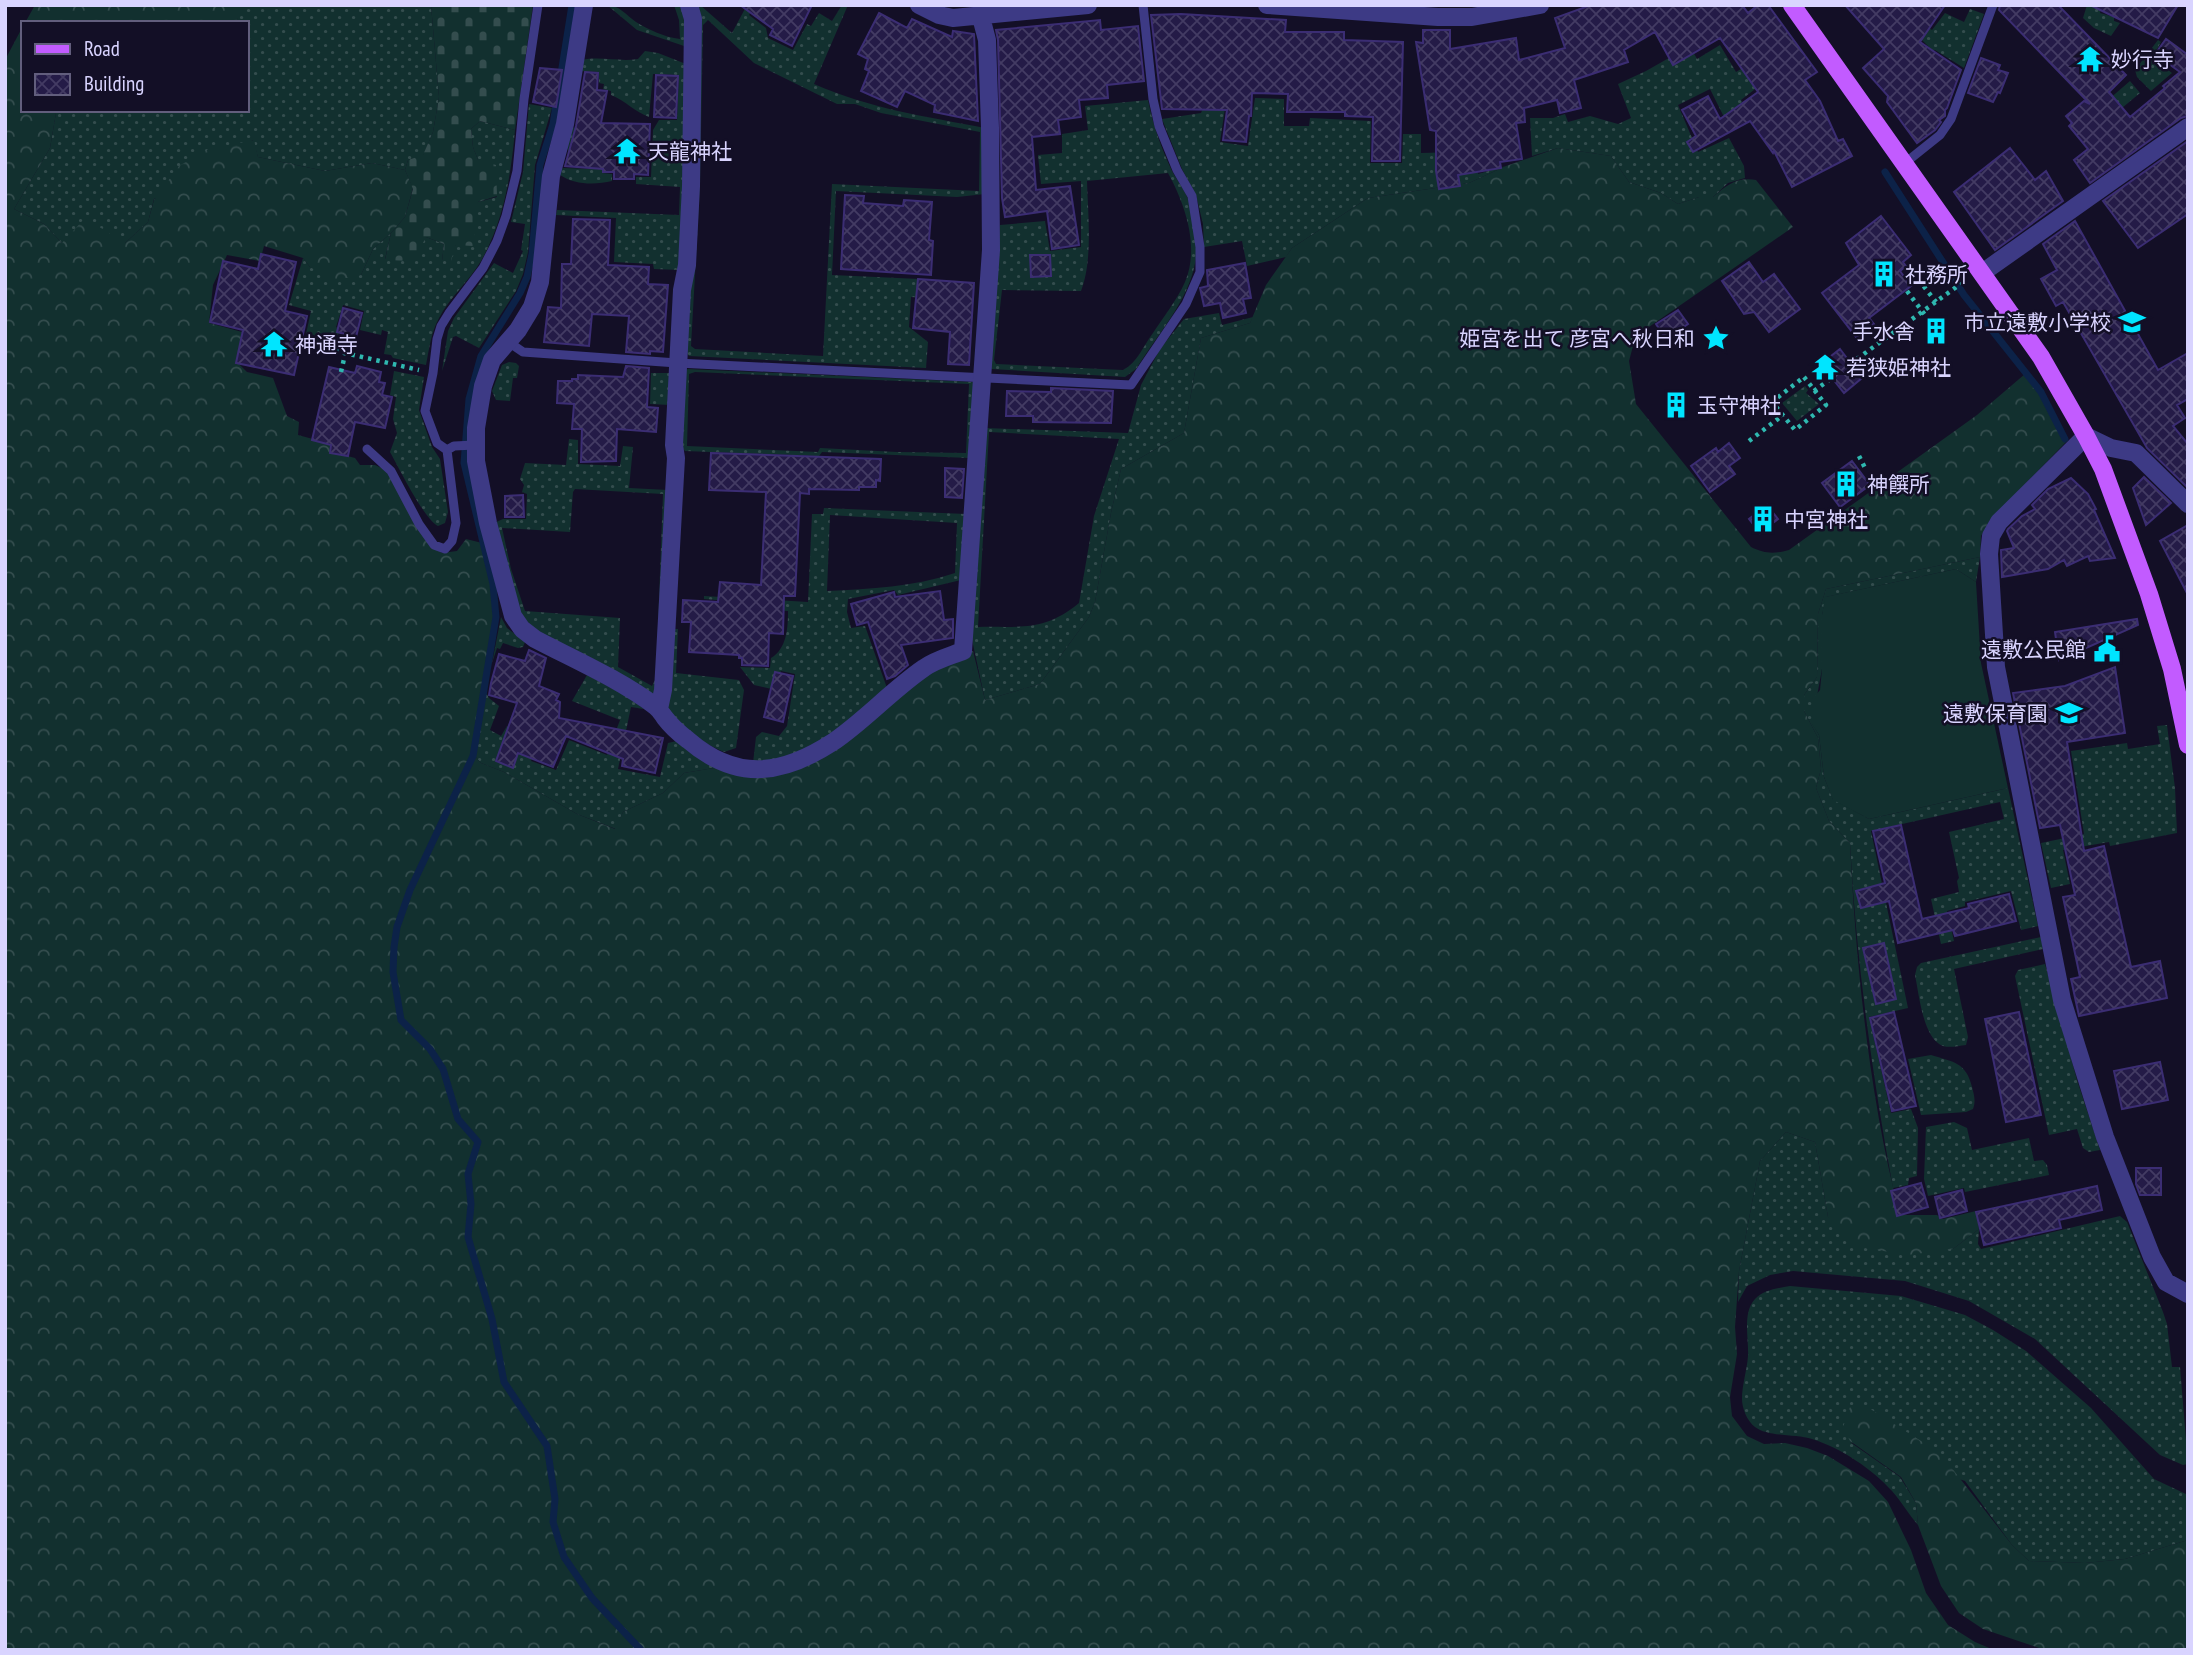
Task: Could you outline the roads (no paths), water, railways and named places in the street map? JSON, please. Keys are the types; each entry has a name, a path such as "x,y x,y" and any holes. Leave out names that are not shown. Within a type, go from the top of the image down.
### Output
{"main road":[{"path":"1792,5 2047,365 2086,436 2103,469 2153,606 2172,669 2188,745"}],"street":[{"path":"584,5 565,124 551,176 540,282 532,307 519,330 492,359 472,445 488,523 513,616 522,629 535,639 638,694 659,709 681,734 709,756 744,769 765,771 805,758 835,741 899,686 927,666 962,651 991,250 987,53 981,16"},
{"path":"659,709 663,690 677,458 674,445 677,363 682,290 687,265 691,186 693,19 689,5"},
{"path":"919,5 939,15 953,18 1088,5"},
{"path":"1267,5 1438,17 1472,17 1540,5"},
{"path":"1982,272 2188,127"},
{"path":"2188,504 2136,453 2111,448 2086,436 1999,522 1991,536 1989,554 1996,667 2062,1000 2105,1137 2152,1257 2166,1282 2188,1294"}],"lane":[{"path":"472,445 450,448 437,443 425,411 441,326 483,268 506,216 517,170 538,5"},
{"path":"507,341 523,352 677,363 1131,385 1186,304 1200,272 1198,224 1192,196 1177,170 1159,126 1153,99 1143,5"},
{"path":"1905,163 1940,135 1951,119 1993,5"},
{"path":"367,449 391,471 419,524 434,545 445,549 452,541 456,523 450,448"}],"waterway":[{"path":"572,5 553,124 540,165 532,254 527,277 481,356 469,399 464,463 493,584 496,617 473,756 410,890 397,927 393,972 401,1020 430,1049 443,1069 458,1119 478,1142 468,1174 471,1204 468,1237 492,1319 504,1382 547,1446 555,1499 553,1522 564,1557 592,1598 641,1650"},
{"path":"1885,172 1964,295 2041,392 2065,439"}],"place":[{"name":"妙行寺","path":"2090,59"},
{"name":"天龍神社","path":"627,151"},
{"name":"社務所","path":"1884,274"},
{"name":"市立遠敷小学校","path":"2132,322"},
{"name":"手水舎","path":"1936,331"},
{"name":"姫宮を出て 彦宮へ秋日和","path":"1716,338"},
{"name":"神通寺","path":"274,344"},
{"name":"若狭姫神社","path":"1825,367"},
{"name":"玉守神社","path":"1676,405"},
{"name":"神饌所","path":"1846,484"},
{"name":"中宮神社","path":"1763,519"},
{"name":"遠敷公民館","path":"2107,649"},
{"name":"遠敷保育園","path":"2069,713"}]}
